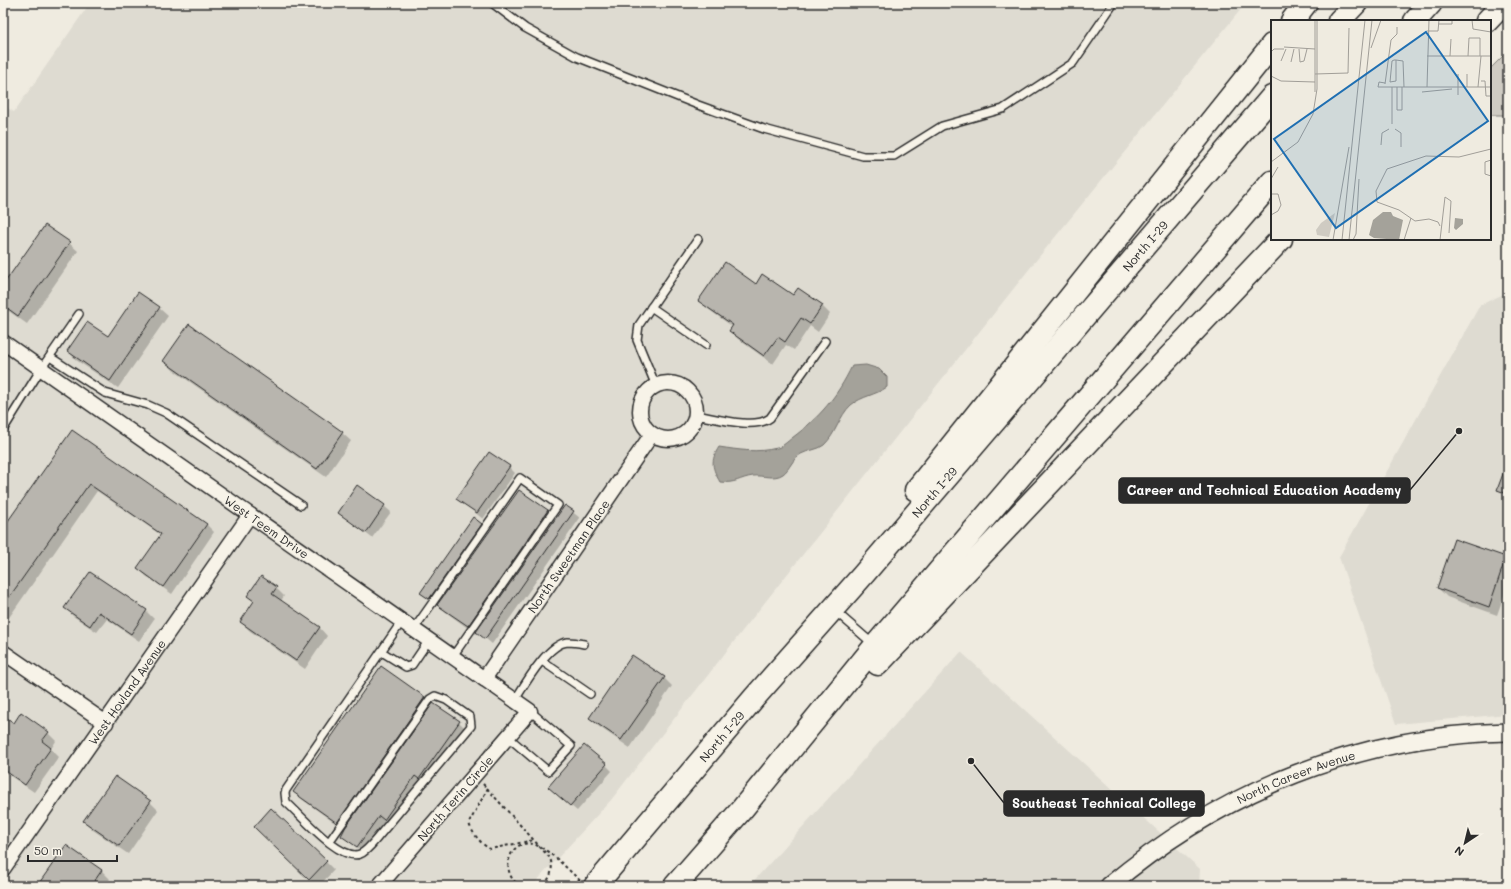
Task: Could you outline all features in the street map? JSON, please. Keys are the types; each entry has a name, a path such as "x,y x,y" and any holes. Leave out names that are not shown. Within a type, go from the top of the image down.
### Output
{"highway":[{"path":"1293,20 1306,3"},
{"path":"1341,20 1356,3"},
{"path":"1416,20 1432,3"},
{"path":"1488,20 1504,3"},
{"path":"754,698 869,549 1271,46"},
{"name":"North I-29","path":"595,886 754,698 1271,98"},
{"path":"675,886 743,808 875,646 1271,183"},
{"path":"743,808 1280,240"}],"street":[{"name":"West Teem Drive","path":"3,342 530,711"},
{"path":"670,383 678,385 686,390 692,397 696,415 690,428 679,437 670,439 661,438 652,434 645,428 639,411 645,394 656,386 670,383"},
{"name":"North Sweetman Place","path":"484,678 652,434"},
{"name":"West Hovland Avenue","path":"3,869 106,724 250,515"},
{"path":"3,652 106,724"},
{"name":"North Terin Circle","path":"379,886 530,711"},
{"name":"North Career Avenue","path":"1109,886 1131,867 1184,830 1239,799 1298,772 1330,761 1396,744 1438,736 1508,732"}],"lane":[{"path":"492,3 525,28 577,57 698,105 764,129 863,156 894,156 942,126 1003,109 1073,63 1114,3"},
{"path":"656,386 636,340 639,325 698,239"},
{"path":"651,307 706,345"},
{"path":"3,430 41,369 79,314"},
{"path":"696,415 754,424 766,421 770,418 825,341"},
{"path":"50,357 105,393 148,405 166,413 301,505"},
{"path":"95,406 105,393"},
{"path":"414,629 520,478 552,500 558,505 453,656"},
{"path":"832,609 875,646"},
{"path":"329,842 430,699 435,696 439,697 470,717 471,726 378,838 361,854 355,856 346,853 329,842 286,802 285,793 402,621"},
{"path":"382,652 406,668 412,665 429,640"},
{"path":"515,700 542,661 559,645 568,642 584,644"},
{"path":"542,661 590,694"},
{"path":"508,737 548,771 571,746 530,711"}],"path":[{"path":"474,776 488,788 550,858 552,864 548,879 540,886"},
{"path":"488,788 469,823 470,828 485,847 490,849 535,840"},
{"path":"521,886 511,879 508,870 508,861 517,846 526,844 535,845 545,850 586,886"}],"shaded area":[{"path":"90,3 1246,3 1034,263 743,630 611,800 532,886 3,886 3,105 14,112"},
{"path":"1508,51 1508,115 1491,115 1491,68"},
{"path":"1508,292 1508,714 1396,724 1339,557 1480,305"},
{"path":"866,365 879,369 887,377 887,387 851,405 843,414 832,436 824,445 798,456 780,476 753,476 734,482 720,482 715,473 713,464 714,456 719,447 755,451 770,450 785,444 827,406 852,366"},
{"path":"961,652 1200,869 1199,886 749,886"}],"building":[{"path":"45,225 70,242 18,316 3,305 3,285"},
{"path":"725,262 756,284 762,274 793,295 798,288 823,305 810,324 801,318 785,342 778,337 764,356 729,331 733,325 698,301"},
{"path":"138,292 160,307 110,381 67,351 87,322 108,336"},
{"path":"189,324 343,432 317,469 163,361"},
{"path":"72,430 207,524 163,587 137,568 161,534 89,484 3,606 3,528"},
{"path":"489,452 510,466 477,513 456,499"},
{"path":"1508,463 1508,494 1497,490"},
{"path":"357,485 385,505 366,533 338,513"},
{"path":"519,490 548,510 468,626 437,605"},
{"path":"565,505 574,511 485,639 476,632"},
{"path":"473,517 482,524 429,599 420,593"},
{"path":"1454,539 1506,557 1489,607 1437,588"},
{"path":"90,572 147,610 131,634 99,612 90,626 64,608"},
{"path":"261,576 277,587 272,594 320,627 296,661 240,622 254,601 247,596"},
{"path":"632,655 665,677 621,740 589,718"},
{"path":"381,666 425,697 337,823 293,792"},
{"path":"433,703 460,721 419,779 415,776 384,820 379,816 357,847 341,836 345,828"},
{"path":"21,712 49,732 42,741 51,748 25,785 3,769 3,715 14,723"},
{"path":"584,745 607,764 570,806 548,787"},
{"path":"115,776 151,801 119,846 83,821"},
{"path":"271,808 327,861 309,880 254,827"},
{"path":"66,845 102,870 91,886 37,886"}],"place":[{"name":"Career and Technical Education Academy","path":"1459,431"},
{"name":"Southeast Technical College","path":"971,761"}]}
